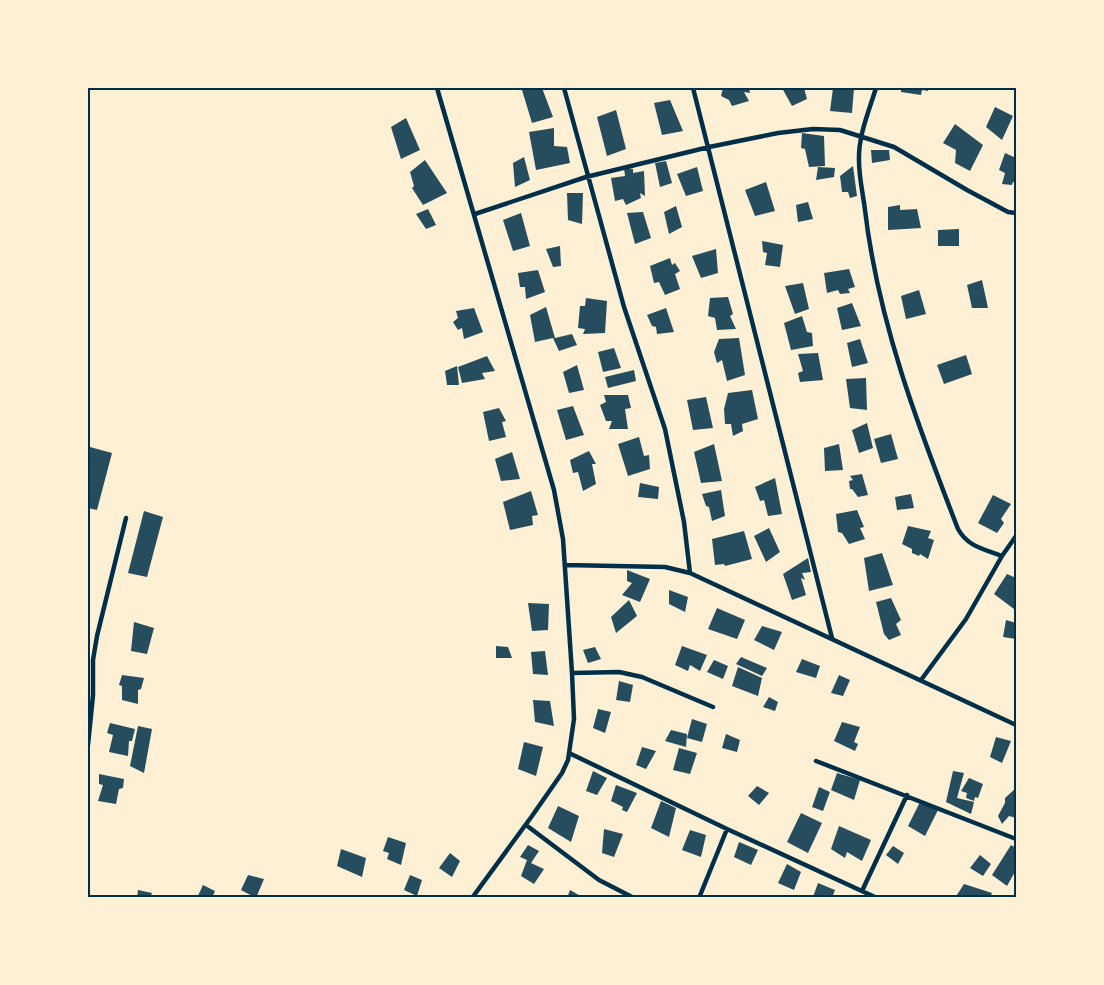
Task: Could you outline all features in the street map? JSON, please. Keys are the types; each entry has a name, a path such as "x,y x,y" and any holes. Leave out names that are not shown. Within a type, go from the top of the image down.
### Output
{"street":[{"path":"437,88 552,481 563,539 574,719 569,752 562,773 472,898"},
{"path":"564,88 586,177 624,306 665,430 684,522 690,573"},
{"path":"693,88 832,638"},
{"path":"876,88 861,135 859,160 869,242 888,328 926,448 964,539 970,544 1002,556"},
{"path":"475,214 586,177 709,147 778,133 813,129 840,130 861,135 894,147 967,190 1008,212 1016,213"},
{"path":"88,745 93,695 93,660 126,518"},
{"path":"921,680 966,619 1002,556 1016,536"},
{"path":"565,565 665,568 690,573 1016,725"},
{"path":"88,659 93,660"},
{"path":"572,673 619,672 642,677 713,707"},
{"path":"569,752 727,829 877,898"},
{"path":"816,761 907,794 1016,839"},
{"path":"862,891 907,794"},
{"path":"526,825 598,880 634,898"},
{"path":"700,898 727,829"}],"building":[{"path":"542,88 553,117 532,123 522,90"},
{"path":"723,88 749,88 750,93 744,92 749,101 732,106 729,100 721,96"},
{"path":"782,88 804,88 807,99 792,106"},
{"path":"833,88 854,88 852,113 830,111"},
{"path":"901,88 928,88 928,91 922,90 921,95 901,92"},
{"path":"670,100 683,131 662,135 654,103"},
{"path":"995,107 1013,116 1002,140 986,127"},
{"path":"616,110 626,149 607,156 597,117"},
{"path":"406,118 420,150 401,159 391,127"},
{"path":"955,124 983,145 970,171 955,163 956,150 943,143"},
{"path":"554,128 554,146 567,147 570,163 536,170 529,132"},
{"path":"802,133 824,136 825,166 809,167 805,149 801,148"},
{"path":"871,150 889,150 890,160 872,163"},
{"path":"1005,153 1016,158 1016,183 1013,182 1012,185 1002,184 1005,173 999,170"},
{"path":"524,157 530,180 515,187 513,163"},
{"path":"425,160 447,193 423,205 412,188 414,186 410,172"},
{"path":"666,161 672,183 660,187 655,163"},
{"path":"853,166 857,196 850,198 848,192 842,192 840,176"},
{"path":"697,167 703,191 686,196 677,174"},
{"path":"818,167 835,168 834,177 816,180"},
{"path":"624,168 633,169 633,173 644,171 645,196 640,193 641,198 626,205 623,199 615,201 611,178 625,176"},
{"path":"766,182 775,211 755,216 745,190"},
{"path":"567,193 583,193 582,224 568,220"},
{"path":"808,202 813,219 798,222 796,205"},
{"path":"900,205 900,210 917,209 921,228 888,230 888,207"},
{"path":"676,206 682,227 669,234 664,212"},
{"path":"428,209 436,225 426,229 416,214"},
{"path":"643,212 651,238 635,244 627,213"},
{"path":"521,213 530,246 513,251 503,220"},
{"path":"959,229 959,246 938,246 938,230"},
{"path":"762,241 783,245 780,267 765,265 767,253 763,252"},
{"path":"560,246 561,266 553,267 546,249"},
{"path":"716,249 718,273 701,278 692,256"},
{"path":"670,258 672,265 675,263 680,271 675,274 680,289 665,295 659,282 654,283 650,266"},
{"path":"849,269 855,287 848,289 850,293 840,294 838,290 827,293 824,273"},
{"path":"538,270 545,292 526,299 525,287 520,287 518,273"},
{"path":"982,280 988,308 972,308 967,285"},
{"path":"803,283 809,309 795,314 785,286"},
{"path":"919,290 926,314 906,319 901,296"},
{"path":"728,297 733,314 730,316 736,329 717,330 715,318 708,316 710,298"},
{"path":"586,298 607,301 605,333 583,334 585,329 578,328 580,306 585,306"},
{"path":"852,303 861,326 842,330 837,308"},
{"path":"546,307 555,338 572,334 577,345 559,351 553,338 535,342 530,315"},
{"path":"474,308 483,332 464,339 462,328 458,330 453,322 458,318 456,311"},
{"path":"666,308 674,332 657,334 656,327 652,326 647,315"},
{"path":"802,316 807,332 812,333 813,346 791,350 784,323"},
{"path":"739,338 745,375 727,381 722,360 717,363 714,352 719,339"},
{"path":"860,339 868,363 852,367 847,343"},
{"path":"614,348 621,368 603,372 598,352"},
{"path":"818,353 823,380 800,382 798,373 803,371 798,354"},
{"path":"966,355 972,374 944,384 937,365"},
{"path":"487,356 495,371 482,373 485,379 462,383 458,367"},
{"path":"577,365 584,390 569,393 563,372"},
{"path":"457,366 459,385 447,385 445,371"},
{"path":"634,370 636,381 608,388 605,377"},
{"path":"866,378 867,410 850,408 846,379"},
{"path":"752,390 758,419 742,424 743,431 733,436 731,424 725,424 724,409 728,393"},
{"path":"604,395 628,395 631,408 625,409 628,429 609,429 612,421 606,421 600,405 606,402"},
{"path":"706,397 713,428 693,430 687,400"},
{"path":"573,406 584,435 566,440 557,410"},
{"path":"499,408 506,421 502,422 506,437 489,441 483,412"},
{"path":"867,423 873,448 859,453 852,430"},
{"path":"891,434 898,459 881,463 874,439"},
{"path":"639,437 644,456 649,455 650,469 628,476 618,444"},
{"path":"714,444 722,481 701,483 694,452"},
{"path":"839,444 843,470 825,471 824,448"},
{"path":"90,447 112,453 97,510 88,508 88,459"},
{"path":"589,451 596,464 592,464 596,484 583,491 578,472 573,473 570,460"},
{"path":"512,452 520,479 501,481 495,459"},
{"path":"862,474 868,495 858,497 850,489 849,481 853,480 850,476"},
{"path":"775,478 782,514 768,516 764,500 760,501 755,487"},
{"path":"640,483 659,487 658,499 638,497"},
{"path":"721,490 725,516 712,521 709,507 706,506 702,494"},
{"path":"531,491 538,515 532,516 533,525 510,530 503,502"},
{"path":"911,494 914,508 897,510 895,497"},
{"path":"993,495 1011,504 1001,519 1004,523 997,533 978,523"},
{"path":"857,510 864,527 860,528 865,539 849,544 842,533 838,532 836,514"},
{"path":"144,511 163,517 147,577 128,573"},
{"path":"908,526 931,531 928,538 934,540 928,559 920,554 919,556 912,553 912,549 902,544"},
{"path":"769,528 780,552 766,562 754,536"},
{"path":"744,531 752,559 725,566 724,564 715,565 712,539"},
{"path":"882,553 893,585 869,591 864,558"},
{"path":"808,558 811,572 802,573 805,580 801,578 806,595 792,600 783,574"},
{"path":"627,570 650,579 640,602 622,595 632,583 627,581"},
{"path":"1007,574 1016,578 1016,604 1014,609 994,594"},
{"path":"669,590 688,597 685,612 669,604"},
{"path":"891,598 901,620 896,624 901,635 889,640 884,634 876,602"},
{"path":"629,600 637,616 616,633 611,617"},
{"path":"528,603 549,604 548,630 532,631"},
{"path":"717,608 745,620 737,639 708,629"},
{"path":"1006,620 1016,623 1016,639 1003,637"},
{"path":"134,622 154,628 147,654 131,651"},
{"path":"762,626 782,632 774,650 754,640"},
{"path":"496,646 508,647 512,658 496,658"},
{"path":"682,646 707,655 700,671 690,665 688,671 675,665"},
{"path":"595,647 601,659 588,663 583,650"},
{"path":"545,651 548,675 533,674 531,652"},
{"path":"741,657 767,668 762,676 736,664"},
{"path":"802,659 820,666 816,678 796,672"},
{"path":"714,660 728,666 723,679 707,672"},
{"path":"738,667 762,678 758,696 732,686"},
{"path":"122,675 144,678 141,689 138,690 138,704 122,700 122,686 119,685"},
{"path":"839,675 850,680 843,696 831,693"},
{"path":"619,681 633,685 630,702 616,700"},
{"path":"769,697 778,702 775,711 763,707"},
{"path":"533,700 550,701 554,726 535,722"},
{"path":"598,709 611,712 605,733 593,728"},
{"path":"692,719 707,724 702,742 687,738"},
{"path":"842,722 860,727 854,742 858,744 855,751 834,741"},
{"path":"110,723 135,729 132,741 129,741 128,756 109,752 113,735 107,733"},
{"path":"138,726 152,729 144,773 130,766"},
{"path":"671,730 687,734 686,747 665,741"},
{"path":"726,734 740,740 737,752 722,748"},
{"path":"996,737 1011,741 1002,763 990,757"},
{"path":"524,742 543,747 536,776 518,769"},
{"path":"642,747 656,751 646,769 636,765"},
{"path":"679,748 697,753 690,774 673,770"},
{"path":"593,771 607,778 597,795 586,791"},
{"path":"953,771 964,773 957,798 974,802 971,814 946,802"},
{"path":"837,773 860,780 854,800 831,790"},
{"path":"99,774 124,779 123,788 119,789 116,804 98,801 103,785 99,784"},
{"path":"969,778 983,784 978,798 975,797 974,801 966,798 967,793 961,791"},
{"path":"616,785 637,793 627,812 622,810 623,807 611,801"},
{"path":"757,786 769,793 759,805 748,796"},
{"path":"819,787 830,792 823,811 812,807"},
{"path":"1016,788 1016,818 1009,816 1002,824 998,816 1005,803 1005,798"},
{"path":"661,801 676,808 669,837 651,828"},
{"path":"920,802 938,810 925,836 908,826"},
{"path":"558,806 579,816 571,842 548,828"},
{"path":"801,813 822,823 808,853 787,842"},
{"path":"839,826 871,840 862,861 847,852 845,858 831,849"},
{"path":"604,829 623,834 614,857 602,853"},
{"path":"690,830 706,835 701,857 682,850"},
{"path":"388,837 406,843 401,865 387,859 389,853 383,851"},
{"path":"739,842 758,850 751,865 734,857"},
{"path":"528,845 539,851 531,863 544,869 534,884 521,876 527,860 520,857"},
{"path":"1011,845 1016,848 1016,870 1007,886 992,875"},
{"path":"893,846 904,853 898,864 886,855"},
{"path":"341,849 366,858 362,877 337,866"},
{"path":"450,853 460,861 452,877 439,868"},
{"path":"980,855 991,864 983,876 970,868"},
{"path":"787,864 801,872 794,890 778,883"},
{"path":"248,875 264,879 256,898 241,890"},
{"path":"410,875 422,880 417,896 404,890"},
{"path":"818,883 835,890 832,898 813,897"},
{"path":"964,884 992,893 990,898 955,898"},
{"path":"203,885 215,891 212,898 197,898"},
{"path":"138,890 152,893 150,898 137,898"},
{"path":"570,890 584,898 567,898"}]}
